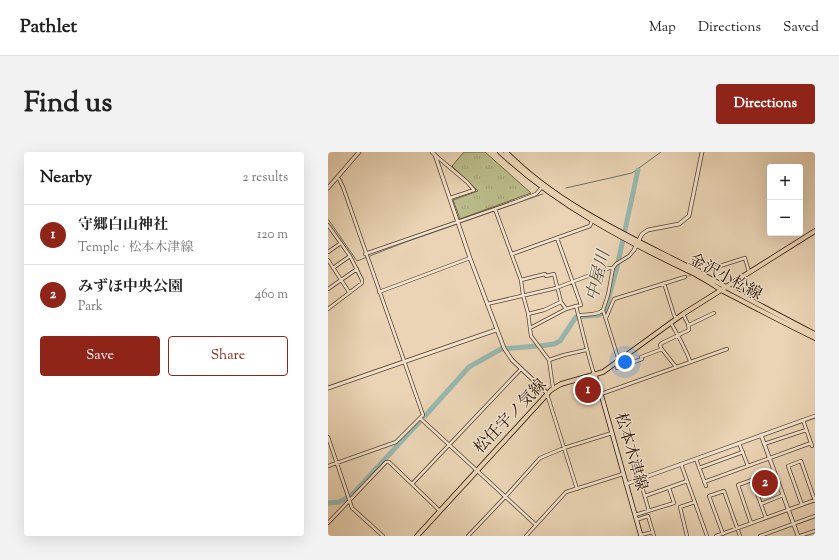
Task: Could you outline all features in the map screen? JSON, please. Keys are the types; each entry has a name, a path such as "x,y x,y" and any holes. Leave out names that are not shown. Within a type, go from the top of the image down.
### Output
{"main road":[{"path":"500,152 542,187 572,208 620,234"},
{"path":"506,152 531,175 620,234"},
{"name":"松任宇ノ気線","path":"417,536 553,388 561,384 595,376 617,362 676,318 815,231"},
{"name":"金沢小松線","path":"620,234 695,274 815,334"},
{"name":"金沢小松線","path":"724,288 815,338"},
{"name":"松本木津線","path":"595,376 641,536"}],"street":[{"path":"328,188 359,152"},
{"path":"662,349 617,368 617,362 604,312 613,268 619,261 629,256 634,250 642,234 648,230 678,224 689,216 702,152"},
{"path":"433,154 467,182 474,190 450,198"},
{"path":"433,154 504,349 512,360 547,393 577,489"},
{"path":"328,466 396,442 423,416 342,187 339,179 337,178"},
{"path":"366,256 496,210 536,194 542,187"},
{"path":"496,210 521,280 531,336 549,360 553,388"},
{"path":"512,254 590,226 593,220"},
{"path":"328,225 350,256 362,280 362,283 328,309"},
{"path":"328,234 332,231"},
{"path":"530,328 566,309 581,305 557,238"},
{"path":"328,252 341,244"},
{"path":"333,268 350,256"},
{"path":"379,292 470,258"},
{"path":"707,270 745,258 749,272"},
{"path":"328,260 349,292"},
{"path":"487,304 557,287 609,268 613,268"},
{"path":"328,289 357,269"},
{"path":"521,280 545,274 546,276 554,274 561,302 566,309"},
{"path":"606,318 614,299 685,277"},
{"path":"664,283 676,318"},
{"path":"528,314 544,310 561,302"},
{"path":"576,306 586,350 595,376"},
{"path":"578,316 604,312"},
{"path":"688,325 714,313"},
{"path":"676,367 660,345 689,330 683,314"},
{"path":"671,323 686,349 690,362"},
{"path":"328,388 496,330"},
{"path":"601,394 727,348"},
{"path":"549,360 586,350"},
{"path":"412,484 521,369"},
{"path":"626,484 815,416"},
{"path":"420,418 536,525"},
{"path":"704,482 769,458 812,445 803,420"},
{"path":"764,444 806,430"},
{"path":"468,536 540,458 564,448 612,433"},
{"path":"761,435 799,536 815,531"},
{"path":"328,437 352,508 383,536"},
{"path":"739,443 748,466"},
{"path":"699,468 743,452"},
{"path":"696,459 706,486"},
{"path":"716,536 737,529 751,523 766,518 802,505 815,500 801,461 788,466 802,505"},
{"path":"328,523 349,499 386,462 389,462 440,511"},
{"path":"681,464 707,536"},
{"path":"526,536 566,492 623,474"},
{"path":"640,480 649,511"},
{"path":"751,523 738,485 752,480 766,518"},
{"path":"645,496 687,481"},
{"path":"635,516 674,503 669,488"},
{"path":"723,534 709,496 724,491 740,536"},
{"path":"761,504 783,495"},
{"path":"687,536 680,507 695,502"},
{"path":"636,520 648,516 654,536"},
{"path":"760,536 815,516"},
{"path":"641,536 653,532"}],"green space":[{"path":"464,152 485,152 531,193 460,219 453,200 478,191 452,166"},
{"path":"589,378 592,380 596,395 582,400 578,388 582,387 581,381"},
{"path":"772,472 777,488 758,494 753,478"}],"waterway":[{"path":"566,188 632,173 661,152"},
{"name":"中屋川","path":"540,346 554,344 560,341 576,317 599,315 605,311 617,267 638,170"},
{"path":"328,219 357,261 403,243 543,194"},
{"name":"中屋川","path":"425,416 469,367 501,349 536,346"},
{"name":"中屋川","path":"328,503 339,502 351,496 421,420"}],"tunnel":[{"path":"685,277 694,274"}],"place":[{"name":"守郷白山神社","path":"588,390"},
{"name":"みずほ中央公園","path":"765,483"}]}
